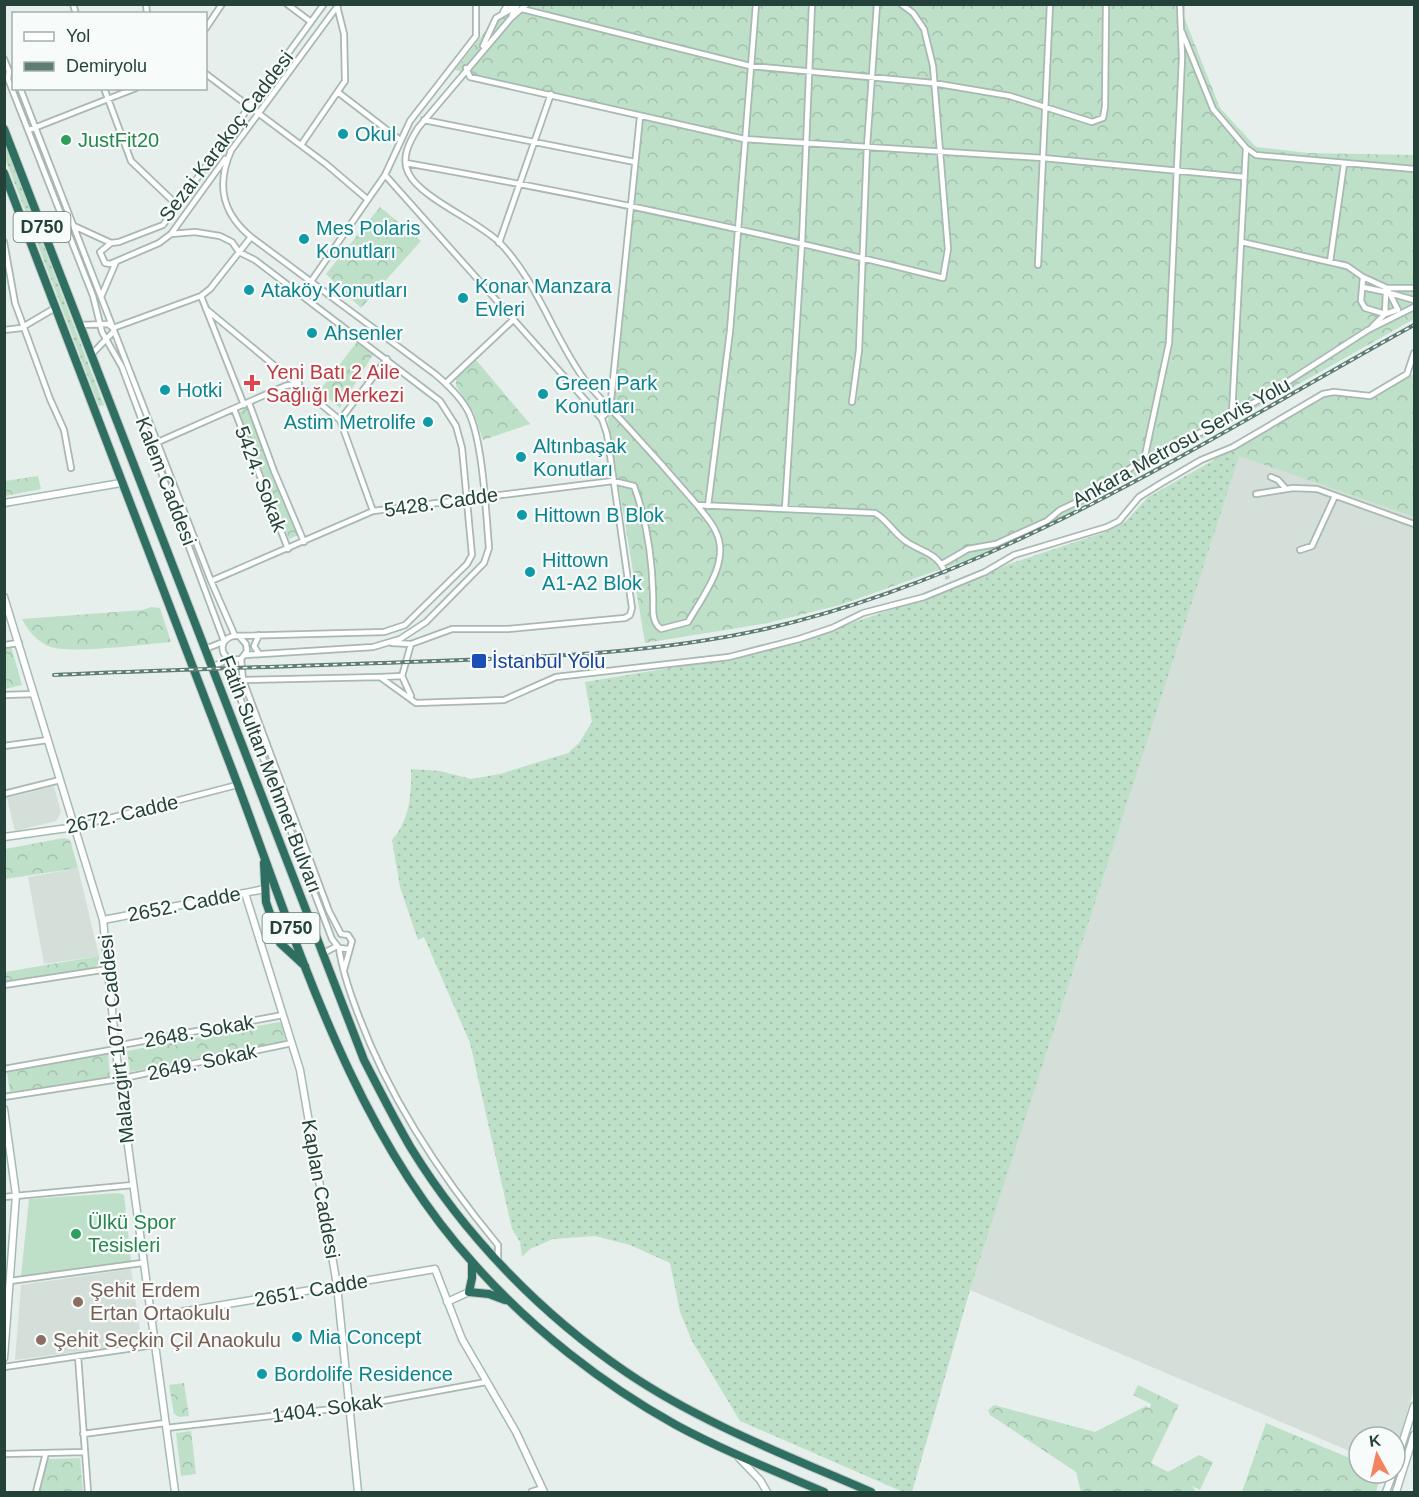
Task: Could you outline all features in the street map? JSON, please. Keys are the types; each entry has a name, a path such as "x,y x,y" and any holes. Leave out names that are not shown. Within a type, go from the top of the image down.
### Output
{"highway":[{"name":"Fatih Sultan Mehmet Bulvarı","path":"4,129 364,1060 400,1128 441,1192 498,1261 551,1313 628,1374 713,1422 871,1492"},
{"name":"Fatih Sultan Mehmet Bulvarı","path":"4,173 307,969 346,1063 377,1125 408,1178 472,1263 510,1301 589,1368 627,1395 677,1425 824,1492"},
{"path":"263,855 266,902 280,942 307,969"},
{"path":"472,1263 469,1292 489,1294 510,1301"}],"street":[{"path":"207,26 222,4"},
{"path":"287,4 310,22"},
{"name":"Sezai Karakoç Caddesi","path":"111,243 163,225 324,4"},
{"path":"312,280 385,175 415,113 476,36 476,4"},
{"path":"478,55 496,18 508,4"},
{"path":"503,12 510,10 516,4"},
{"path":"511,18 516,4"},
{"path":"527,4 511,18 466,68 424,120 410,142 406,163 408,174 419,187 463,215 499,243 521,271 568,356 610,410 697,505 716,531 720,543 719,562 688,622 661,629 654,618 650,554 642,508 634,486 614,481"},
{"path":"708,506 730,331 756,4"},
{"path":"784,509 802,242 812,4"},
{"path":"852,402 860,351 867,146 877,4"},
{"path":"406,163 519,183 738,228 943,278 948,249 942,151 933,66 924,29 913,13 901,4"},
{"path":"1038,265 1050,4"},
{"path":"522,9 750,66 933,83 1010,96 1092,122 1103,117 1106,4"},
{"path":"1144,460 1169,343 1177,172 1180,4"},
{"path":"301,145 339,93 346,76 344,34 338,5"},
{"path":"111,243 103,247 101,257 105,263 116,262 159,243 171,234 338,5"},
{"path":"1181,29 1212,109 1246,148 1256,155 1414,169"},
{"name":"Kalem Caddesi","path":"4,59 11,73 8,79 12,89"},
{"path":"466,68 470,77 744,140 1043,158 1243,177"},
{"path":"4,78 11,73"},
{"path":"207,75 301,145 367,199"},
{"name":"Kalem Caddesi","path":"13,90 93,296 105,339 122,367 224,642"},
{"name":"Kalem Caddesi","path":"21,90 211,581 237,636"},
{"path":"105,90 131,161 177,204"},
{"path":"29,130 131,90"},
{"path":"339,93 400,140"},
{"path":"499,243 551,94"},
{"path":"601,418 610,410 640,117"},
{"path":"424,120 635,162"},
{"path":"1233,414 1246,148"},
{"path":"231,151 224,166 222,190 233,218 251,237 312,280 446,383 469,412 475,432 484,496 489,548 486,560 426,622 391,643"},
{"path":"1330,262 1344,164"},
{"path":"212,668 229,659 260,654 391,643 411,644 452,629 507,629 628,616 632,608 606,429 601,418 385,175"},
{"path":"74,226 111,243"},
{"path":"171,234 206,233 232,242 239,252 255,260 387,359 440,402 456,426 472,555 466,564 405,625 384,632 237,636 205,649"},
{"path":"113,328 201,296 210,289 251,237"},
{"path":"4,242 15,303 64,430 71,468"},
{"path":"1242,242 1347,266 1363,278 1388,291 1414,300"},
{"path":"101,297 116,262"},
{"path":"1363,278 1360,301 1365,309 1385,314"},
{"path":"1362,287 1388,291 1414,288"},
{"path":"1388,291 1397,310"},
{"path":"1385,314 1388,291"},
{"path":"201,296 304,542"},
{"name":"Ankara Metrosu Servis Yolu","path":"942,564 969,549 996,544 1047,521 1060,510 1094,494 1144,460 1158,456 1233,414 1320,363 1368,330 1414,307"},
{"path":"4,330 24,326 55,308"},
{"path":"206,309 299,383 339,420 373,511"},
{"path":"1368,330 1385,314 1397,310 1404,312"},
{"path":"446,383 514,319"},
{"path":"80,325 108,324 113,328"},
{"path":"91,355 114,332 113,328"},
{"name":"Ankara Metrosu Servis Yolu","path":"413,698 416,703 504,700 556,677 729,657 819,633 863,613 910,602 986,572 1014,555 1107,527 1119,521 1139,497 1160,484 1201,460 1233,447 1323,394 1334,392 1370,396 1407,374 1414,353"},
{"path":"339,420 387,359"},
{"path":"158,442 299,383"},
{"name":"5424. Sokak","path":"234,409 288,549"},
{"path":"1271,477 1278,480 1286,489"},
{"name":"5428. Cadde","path":"211,581 373,511 614,481"},
{"path":"4,503 122,483"},
{"path":"1256,494 1286,489 1317,489 1414,524"},
{"path":"1300,550 1312,546 1335,496"},
{"path":"697,505 875,513 884,518 906,542 928,552 942,564 944,570"},
{"path":"948,579 951,586"},
{"name":"Malazgirt 1071 Caddesi","path":"4,597 103,920 119,1079 142,1263 175,1492"},
{"path":"259,635 254,646 260,654"},
{"path":"237,636 246,644 243,657 243,680 329,911 341,934 337,945 322,954"},
{"path":"224,642 223,653 229,659 239,695 323,918 337,945 343,971 371,1047 409,1122 453,1188 498,1245 498,1261"},
{"path":"4,645 19,644"},
{"path":"411,644 402,676 413,698"},
{"path":"243,680 402,676"},
{"path":"380,677 413,698"},
{"path":"4,695 34,694"},
{"path":"4,746 48,740"},
{"path":"4,794 60,780"},
{"name":"2672. Cadde","path":"4,837 75,827 237,785"},
{"name":"2652. Cadde","path":"103,920 265,889"},
{"name":"Kaplan Caddesi","path":"245,893 302,1080 337,1285 358,1492"},
{"path":"341,934 348,935 351,939 343,971"},
{"path":"337,945 348,949"},
{"path":"4,985 108,969"},
{"name":"2648. Sokak","path":"4,1069 283,1016"},
{"name":"2649. Sokak","path":"4,1097 119,1079 292,1043"},
{"path":"4,1109 16,1195 4,1358"},
{"path":"400,1128 409,1122"},
{"path":"4,1197 133,1185"},
{"path":"10,1281 142,1263"},
{"name":"2651. Cadde","path":"151,1317 435,1269 447,1302"},
{"path":"469,1292 447,1302 462,1339 516,1432 543,1491 532,1492"},
{"path":"4,1367 154,1345"},
{"path":"78,1356 88,1492"},
{"name":"1404. Sokak","path":"83,1434 350,1407 486,1382"},
{"path":"1407,1428 1414,1406"},
{"path":"1396,1492 1414,1435"},
{"path":"4,1454 85,1452"},
{"path":"732,1452 750,1468 767,1492"},
{"path":"36,1492 46,1453"}],"shaded area":[{"path":"1238,455 1414,517 1414,1389 1403,1425 1347,1425 1347,1450 970,1290"},
{"path":"54,786 61,812 56,821 15,831 7,798"},
{"path":"78,868 99,956 44,964 28,877"},
{"name":"Şehit Erdem Ertan Ortaokulu","path":"131,1269 142,1343 15,1360 21,1285"}],"green space":[{"path":"506,5 1185,5 1184,17 1220,108 1256,147 1308,153 1414,155 1414,319 1063,517 981,555 840,605 768,623 645,643 608,422 640,118 455,70"},
{"path":"5,144 104,405 99,406 5,158"},
{"path":"380,207 421,241 361,308 326,274"},
{"path":"357,342 374,353 340,408 319,391"},
{"path":"476,360 530,424 483,440 474,413 456,386 456,378"},
{"path":"1414,370 1414,517 1239,456 1235,448 1329,395 1371,399 1413,374"},
{"path":"247,408 298,535 289,539 239,412"},
{"path":"1235,448 1239,456 970,1290 912,1492 903,1492 740,1421 692,1341 680,1312 670,1263 630,1245 595,1236 553,1239 530,1249 522,1257 520,1242 512,1229 470,1043 424,937 418,940 400,887 392,840 406,816 411,788 411,769 440,771 471,779 500,774 568,753 579,743 592,722 585,682 761,653 944,592 1009,564 1105,532 1126,521 1148,497"},
{"path":"38,476 41,489 5,496 5,481"},
{"path":"151,607 160,608 171,642 92,649 61,649 46,645 38,639 22,619 143,610"},
{"path":"11,646 22,685 5,689 5,647"},
{"path":"64,838 70,840 78,868 5,879 5,849"},
{"path":"99,956 99,964 94,968 5,981 5,972"},
{"path":"279,1022 283,1024 287,1037 284,1041 130,1072 127,1051"},
{"path":"108,1054 110,1077 10,1092 7,1072"},
{"name":"Ülkü Spor Tesisleri","path":"119,1193 124,1195 131,1261 21,1277 29,1199"},
{"path":"184,1383 189,1416 179,1417 174,1414 169,1385"},
{"path":"1138,1385 1179,1405 1151,1463 1168,1472 1199,1455 1213,1462 1200,1490 1192,1486 1196,1492 1081,1492 1076,1472 990,1415 988,1410 994,1405 1095,1432 1146,1406 1150,1408 1151,1404 1133,1395"},
{"path":"1266,1423 1347,1457 1347,1485 1378,1485 1376,1492 1242,1492"},
{"path":"191,1431 196,1474 181,1476 176,1433"},
{"path":"80,1458 83,1492 39,1492 48,1459"}],"tunnel":[{"path":"944,570 948,579"}],"railway":[{"path":"54,675 601,653 684,644 765,629 852,605 937,575 1019,539 1100,500 1414,325"}],"place":[{"name":"Okul","path":"343,134"},
{"name":"JustFit20","path":"66,140"},
{"name":"Mes Polaris Konutları","path":"304,239"},
{"name":"Ataköy Konutları","path":"249,290"},
{"name":"Konar Manzara Evleri","path":"463,298"},
{"name":"Ahsenler","path":"312,333"},
{"name":"Yeni Batı 2 Aile Sağlığı Merkezi","path":"252,383"},
{"name":"Hotki","path":"165,390"},
{"name":"Green Park Konutları","path":"543,394"},
{"name":"Astim Metrolife","path":"428,422"},
{"name":"Altınbaşak Konutları","path":"521,457"},
{"name":"Hittown B Blok","path":"522,515"},
{"name":"Hittown A1-A2 Blok","path":"530,572"},
{"name":"İstanbul Yolu","path":"479,661"},
{"name":"Ülkü Spor Tesisleri","path":"76,1234"},
{"name":"Şehit Erdem Ertan Ortaokulu","path":"78,1302"},
{"name":"Mia Concept","path":"297,1337"},
{"name":"Şehit Seçkin Çil Anaokulu","path":"41,1340"},
{"name":"Bordolife Residence","path":"262,1374"}]}
